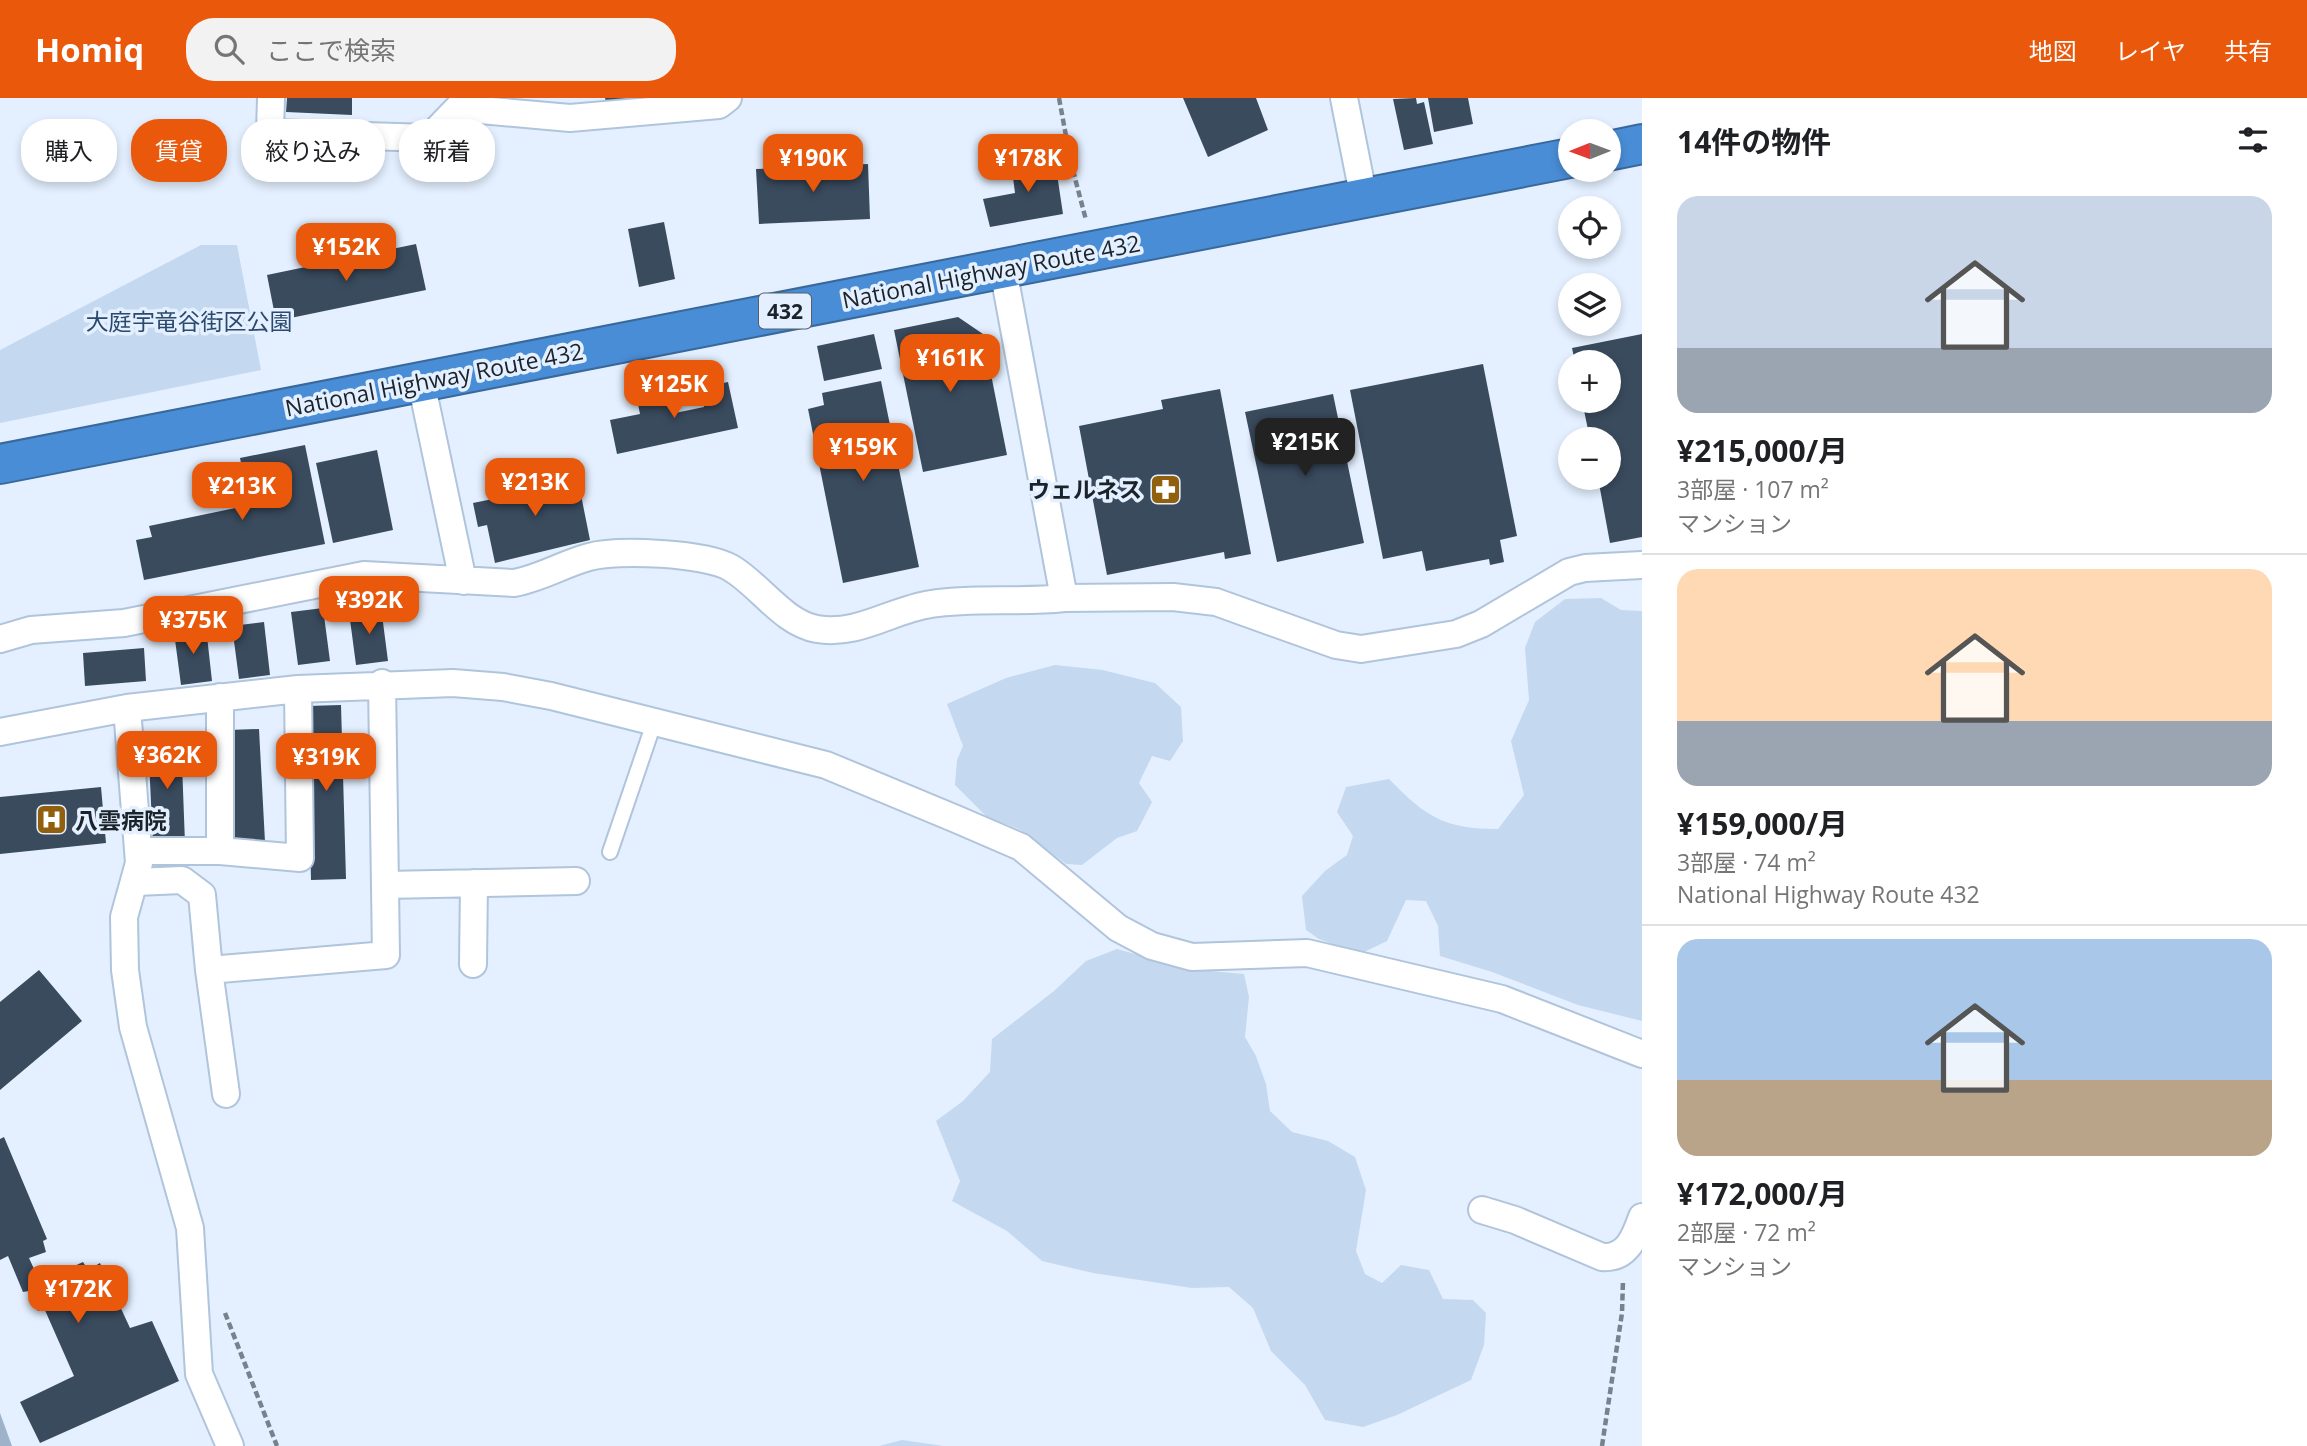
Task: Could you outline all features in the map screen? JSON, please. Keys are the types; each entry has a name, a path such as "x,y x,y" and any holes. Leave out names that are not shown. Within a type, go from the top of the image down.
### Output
{"highway":[{"path":"1621,148 1642,144"},
{"name":"National Highway Route 432","path":"0,464 1558,160"}],"street":[{"path":"271,98 270,132 429,138 458,108 570,118 719,105 728,98"},
{"path":"1344,98 1364,199"},
{"path":"1003,269 1064,598"},
{"path":"421,382 463,581"},
{"path":"0,639 30,631 124,623 364,575 514,583 533,580 585,558 617,552 714,560 731,568 796,621 814,629 832,631 863,627 934,603 1173,597 1216,602 1336,645 1361,649 1456,634 1481,624 1569,572 1585,568 1642,565"},
{"path":"209,970 386,955 382,683"},
{"path":"0,732 127,708 298,689 382,683 502,687 655,720 826,765 1021,847 1118,928 1152,946 1192,957 1307,953 1502,999 1642,1054"},
{"path":"138,851 220,851 300,858 298,689"},
{"path":"220,697 220,851"},
{"path":"127,708 138,851 136,882 124,917 125,970 133,1027 190,1228 199,1374 230,1446"},
{"path":"136,882 182,880 202,895 226,1094"},
{"path":"385,885 576,881"},
{"path":"473,964 474,883"},
{"path":"1482,1210 1515,1220 1602,1257 1620,1253 1633,1241 1642,1217"}],"lane":[{"path":"610,852 655,720"}],"path":[{"path":"1059,98 1091,251"},
{"path":"1602,1446 1622,1313 1620,1253"},
{"path":"221,1303 277,1446"}],"green space":[{"name":"大庭宇竜谷街区公園","path":"201,245 237,245 261,370 0,423 0,350"},
{"path":"1601,598 1621,610 1642,611 1642,1021 1578,1005 1492,972 1440,956 1438,926 1426,901 1406,900 1387,941 1360,954 1319,939 1306,930 1302,896 1325,871 1347,855 1353,836 1337,812 1346,787 1389,779 1414,803 1437,818 1463,827 1498,829 1524,795 1511,741 1529,700 1525,648 1535,622 1565,599"},
{"path":"1055,665 1103,670 1155,683 1181,707 1183,741 1170,761 1152,756 1139,783 1152,802 1137,831 1117,838 1082,865 1066,864 1021,830 987,817 955,785 957,760 963,746 947,704 1006,678"},
{"path":"1117,949 1189,969 1244,974 1249,997 1245,1037 1256,1056 1266,1084 1270,1111 1292,1132 1328,1141 1355,1157 1366,1190 1356,1251 1365,1274 1382,1283 1401,1265 1429,1270 1443,1299 1473,1300 1486,1313 1484,1345 1471,1380 1397,1415 1363,1427 1325,1420 1305,1385 1271,1351 1253,1308 1229,1287 1192,1288 1093,1273 1042,1261 1007,1231 952,1201 960,1181 936,1121 963,1101 990,1072 992,1039 1054,991 1086,961"},
{"path":"902,1440 944,1446 879,1446"}],"shaded area":[{"path":"0,1413 12,1446 0,1446"}],"building":[{"path":"287,98 352,98 352,115 286,112"},
{"path":"605,98 628,98 628,100 606,102"},
{"path":"1183,98 1256,98 1268,130 1208,157"},
{"path":"1416,98 1417,104 1424,102 1433,144 1404,150 1393,99"},
{"path":"1428,98 1468,98 1473,124 1434,132"},
{"path":"1054,154 1063,214 990,227 983,199 1015,193 1011,162"},
{"path":"868,164 870,219 759,224 756,169"},
{"path":"664,222 675,279 639,287 628,229"},
{"path":"416,244 426,290 276,321 267,275"},
{"path":"958,317 983,334 1007,455 923,472 894,330"},
{"path":"874,334 882,369 824,381 817,346"},
{"path":"1642,334 1642,537 1610,543 1600,490 1621,490 1621,427 1587,427 1585,413 1621,413 1621,350 1572,348"},
{"path":"1483,364 1517,536 1500,540 1504,562 1490,565 1489,559 1426,571 1422,551 1383,559 1350,390"},
{"path":"881,381 919,567 843,583 808,409 824,405 822,393"},
{"path":"728,382 738,428 617,454 610,420 640,414 637,399 670,392 675,413 704,407 701,388"},
{"name":"ウェルネス","path":"1220,389 1251,554 1225,559 1224,552 1107,575 1079,426 1163,409 1161,400"},
{"path":"1333,394 1364,543 1277,562 1245,412"},
{"path":"305,445 325,544 144,580 136,540 152,537 149,526 269,501 266,484 246,488 240,458"},
{"path":"377,450 393,530 333,543 316,463"},
{"path":"576,470 590,540 495,563 487,525 478,527 473,503 527,492 524,480"},
{"path":"381,607 388,661 356,665 349,612"},
{"path":"323,608 330,661 298,665 291,612"},
{"path":"264,622 270,675 239,679 232,626"},
{"path":"206,627 212,681 181,685 174,632"},
{"path":"144,648 146,681 85,686 83,653"},
{"path":"341,705 346,879 311,880 307,706"},
{"path":"259,729 265,842 233,843 228,730"},
{"path":"181,737 185,843 153,845 148,739"},
{"name":"八雲病院","path":"101,787 106,843 0,854 0,797"},
{"path":"39,970 82,1021 0,1090 0,1002"},
{"path":"4,1137 47,1239 43,1241 46,1252 29,1258 40,1282 83,1262 88,1270 100,1263 130,1328 152,1321 179,1381 40,1443 20,1402 74,1376 44,1308 38,1311 29,1291 23,1292 8,1256 0,1260 0,1139"}],"place":[{"name":"ウェルネス","path":"1165,489"},
{"name":"八雲病院","path":"52,820"}]}
